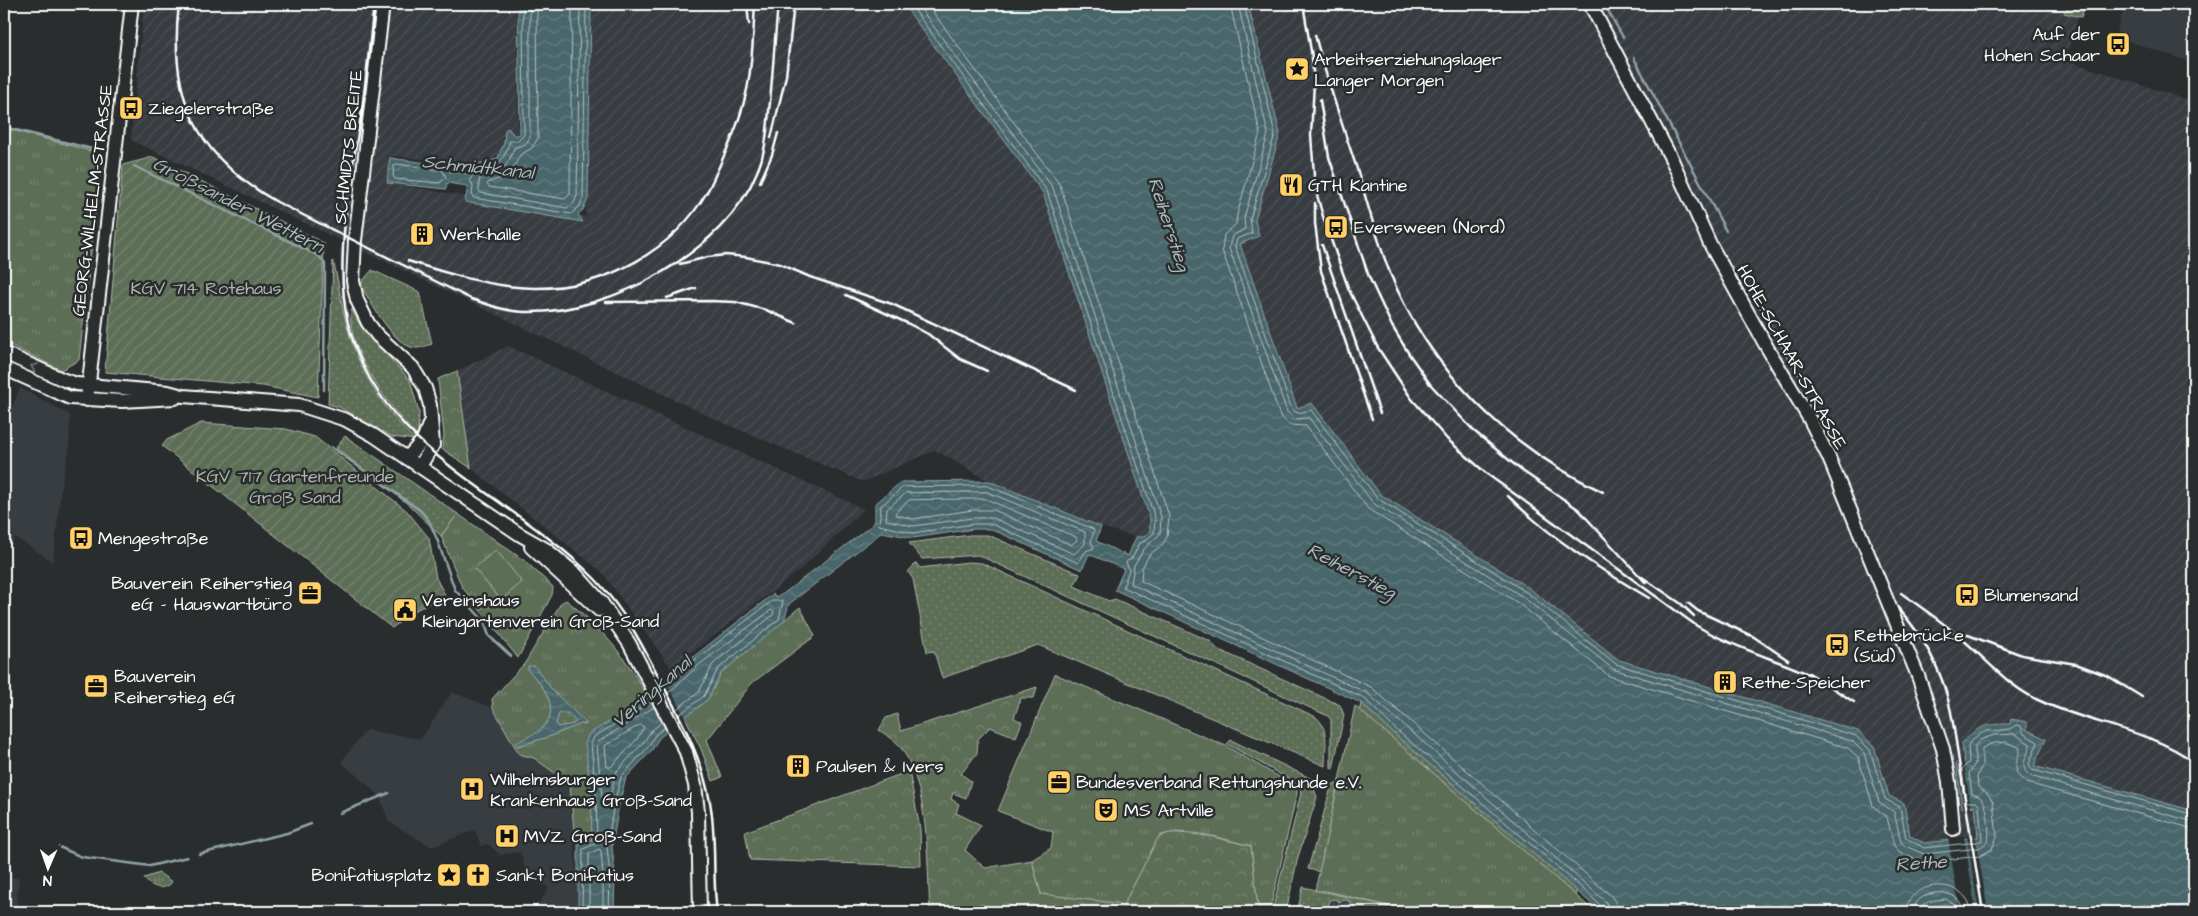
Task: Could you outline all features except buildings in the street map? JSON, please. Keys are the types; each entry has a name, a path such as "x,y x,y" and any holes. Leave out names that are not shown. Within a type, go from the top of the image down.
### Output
{"main road":[{"name":"GEORG-WILHELM-STRASSE","path":"87,400 132,4"},
{"name":"SCHMIDTS BREITE","path":"383,4 355,240 353,281 357,300 368,323 382,341 413,368 422,381 430,404 433,444 420,466"},
{"name":"HOHE-SCHAAR-STRASSE","path":"1590,4 1672,160 1710,244 1765,344 1810,420 1829,458 1918,676 1940,738 1949,782 1953,829"},
{"path":"4,353 64,380 88,386 168,392 183,396 284,403 318,410 361,427 519,534 594,607 618,626 682,743 692,773 698,804 700,912"},
{"path":"4,368 62,396 87,400 168,400 183,396"},
{"path":"407,458 423,440 431,419"}],"shaded area":[{"path":"144,4 517,4 518,153 499,167 394,156 390,158 387,183 586,217 584,4 903,4 1043,193 1150,519 1150,530 1143,537 1136,537 1101,527 989,481 935,450 863,482 717,420 131,140"},
{"path":"1248,4 2082,4 2065,60 2194,102 2194,811 2034,766 2010,724 1992,724 1973,731 1962,743 1964,762 1963,808 1975,806 1978,837 1924,843 1910,836 1904,803 1889,796 1874,747 1858,731 1619,660 1529,588 1380,494 1312,403 1297,408 1240,243 1259,236 1255,221 1280,134"},
{"path":"2125,4 2194,4 2194,63 2115,37"},
{"path":"340,249 346,252 344,270 353,333 404,423 418,437 415,440 395,421 370,386 355,353 344,317 340,284"},
{"path":"508,346 864,509 800,570 687,656 674,672 602,572 471,468 457,371"},
{"path":"20,388 70,415 69,450 62,481 53,562 15,537 12,544 4,543 4,440 7,418"},
{"name":"Wilhelmsburger Krankenhaus Groß-Sand","path":"452,692 493,708 519,753 534,758 570,784 577,884 577,912 533,912 549,888 527,875 520,852 500,855 488,844 481,846 475,830 432,847 389,822 379,795 341,762 366,730 421,739"},
{"path":"4,877 19,878 16,912 4,912"},
{"path":"1327,893 1407,912 1317,912"},
{"path":"418,902 432,912 410,912"}],"green space":[{"path":"2070,4 2085,4 2081,17 2064,13"},
{"path":"4,128 102,154 79,360 61,370 4,342"},
{"name":"KGV 714 Rotehaus","path":"153,157 324,243 318,397 263,386 105,372 123,165"},
{"path":"333,261 343,311 350,336 363,369 380,399 415,440 392,437 339,407 328,404"},
{"path":"372,270 420,292 432,344 419,348 409,346 392,333 360,284"},
{"path":"352,309 360,325 410,380 419,412 418,437 383,395 362,359 351,324"},
{"path":"457,371 471,468 442,449 444,435 438,379"},
{"name":"KGV 717 Gartenfreunde Groß Sand","path":"201,423 286,429 315,437 407,511 429,538 436,578 445,595 414,611 392,628 162,446 167,440"},
{"path":"345,436 458,514 441,536 409,505 336,448"},
{"path":"458,514 525,561 553,587 552,595 518,658 462,587 441,536"},
{"path":"970,535 988,535 1080,574 1074,586 1109,601 1115,599 1210,641 1217,649 1340,705 1344,715 1333,769 1331,768 1331,720 1328,716 978,555 922,559 909,543"},
{"path":"496,550 522,582 501,600 474,568"},
{"path":"969,562 982,563 1316,717 1325,733 1325,766 1038,645 942,678 934,651 927,652 913,579 908,572 916,563 920,568"},
{"path":"566,600 579,610 613,644 632,670 648,698 590,734 592,840 575,843 570,784 534,758 519,754 493,708 492,699 525,663 561,603","holes":["534,666 553,691 585,725 581,724 518,746 543,727 551,712 544,689 528,670"]},
{"path":"800,607 815,636 752,683 707,740 722,777 713,781 701,749 685,717 708,699 721,673"},
{"path":"1055,674 1226,746 1296,787 1297,793 1271,906 1258,907 1251,846 1217,837 1180,832 1159,836 1124,904 1041,894 1032,860 1051,848 1053,832 998,811"},
{"path":"1037,687 1034,698 1021,698 1014,718 1022,722 1016,737 990,727 978,739 977,753 961,774 971,781 966,798 953,793 951,799 959,804 956,813 981,825 965,850 985,868 1032,860 1041,894 1170,832 1209,836 1251,846 1258,906 1273,907 1272,912 930,912 925,824 916,780 908,760 898,744 879,730 886,718 897,714 901,731"},
{"path":"1361,703 1577,891 1574,899 1582,912 1356,728"},
{"path":"1355,706 1595,912 1413,912 1326,891 1315,891"},
{"path":"559,713 568,713 576,722 575,724 558,727 556,724"},
{"path":"1231,740 1310,778 1317,797 1298,857 1286,912 1272,912 1301,793 1299,785 1227,744"},
{"path":"909,771 920,829 921,866 750,860 745,832"},
{"path":"1332,784 1337,784 1325,873 1308,869"},
{"path":"159,873 172,882 161,888 153,886 144,878"},
{"path":"1303,887 1414,912 1354,911 1350,906 1350,901 1342,899 1340,902 1335,899 1329,900 1328,909 1333,912 1297,912"}],"water":[{"name":"Schmidtkanal","path":"518,4 591,4 588,199 583,210 578,214 583,222 465,202 468,186 447,183 446,189 387,183 390,158 449,166 449,172 470,174 471,163 487,163 498,158 504,143 505,130 508,128 515,136 520,134"},
{"path":"903,4 1248,4 1280,134 1255,220 1259,236 1240,244 1297,408 1312,403 1380,494 1529,588 1619,660 1858,731 1874,746 1889,796 1904,803 1910,836 1924,843 1978,837 1975,806 1962,808 1956,763 1964,762 1962,743 1973,732 1988,725 2010,724 2011,719 2027,722 2027,730 2046,739 2034,766 2194,811 2194,912 1952,912 1946,904 1927,907 1923,912 1601,912 1361,703 1115,590 1124,569 1089,554 1082,570 991,529 974,529 913,538 882,532 789,604 784,621 721,673 708,699 659,738 652,750 626,778 619,804 612,847 615,874 614,912 578,912 578,844 592,840 591,792 585,743 589,734 648,698 674,672 773,594 777,597 783,594 872,525 875,521 875,504 901,482 989,481 1101,527 1096,541 1128,556 1136,537 1143,537 1150,530 1150,519 1043,193"},
{"path":"528,666 534,666 553,691 587,724 581,724 551,736 517,746 516,743 543,727 551,712 544,689 528,670","holes":["559,713 568,713 576,722 558,727 556,724"]}],"pier":[{"path":"664,678 686,719 668,734 647,695"},
{"path":"1963,759 1971,809 1964,810 1957,761"},
{"path":"1975,835 1988,912 1979,912 1967,836"},
{"path":"1964,836 1976,912 1960,912 1948,838"}],"waterway":[{"path":"1604,4 1623,37"},
{"path":"1634,58 1726,231"},
{"name":"Großsander Wettern","path":"4,127 96,150"},
{"name":"Großsander Wettern","path":"134,166 319,256 325,264 324,390"},
{"path":"1753,293 1790,361 1806,384"},
{"name":"Großsander Wettern","path":"331,447 421,511 429,521 437,539 455,590 484,621 489,636 511,656"},
{"path":"340,813 389,793"},
{"path":"199,854 287,833 311,824"},
{"path":"59,847 82,857 150,866 187,857"}],"railway":[{"path":"179,4 178,67 184,95 193,120 207,143 226,165 249,184 277,202 471,299 519,312 559,310 593,302 628,290 661,273 692,252 719,228 741,201 757,172 765,146 778,4"},
{"path":"374,4 364,96 349,188 342,272 348,323 364,368 388,406 417,438 451,467 561,548 595,579 625,616 678,713 697,756 707,786 712,816 717,912"},
{"path":"747,4 749,24"},
{"path":"408,261 488,283 537,288 562,286 612,273 635,262 656,248 676,232 693,213 707,192 733,134 742,110 750,72 755,4"},
{"path":"771,138 786,76 794,4"},
{"path":"1303,4 1312,57 1314,84 1311,135 1315,188 1324,220 1349,290 1378,348 1411,398 1447,439 1487,474 1697,626 1726,641 1815,677"},
{"path":"1315,35 1385,261 1407,309 1427,342 1450,373 1504,429 1535,453 1568,474 1603,492"},
{"path":"1320,100 1329,157 1369,277 1392,326 1409,354 1430,384 1474,431 1521,470 1578,509 1646,583"},
{"path":"760,182 772,155 778,133"},
{"path":"1315,203 1315,223 1321,271 1372,419"},
{"path":"1322,245 1380,413"},
{"path":"680,264 726,255 780,264 810,277 892,304 1076,390"},
{"path":"667,298 696,288"},
{"path":"846,295 928,334 960,359 987,371"},
{"path":"606,302 735,302 766,310 796,323"},
{"path":"1508,496 1575,552 1649,598"},
{"path":"1642,577 1680,603 1694,616"},
{"path":"1879,588 1898,607 1922,639 1935,663 1944,686 1953,721 1983,912"},
{"path":"1901,593 1947,627 2006,679 2025,693 2075,715 2157,741 2194,762"},
{"path":"1688,603 1698,611 1754,637 1788,660"},
{"path":"1960,632 2022,655 2076,664 2108,676 2142,697"},
{"path":"1809,673 1854,702"}],"place":[{"name":"Auf der Hohen Schaar","path":"2118,44"},
{"name":"Arbeitserziehungslager Langer Morgen","path":"1297,69"},
{"name":"Ziegelerstraße","path":"131,108"},
{"name":"GTH Kantine","path":"1291,185"},
{"name":"Eversween (Nord)","path":"1336,227"},
{"name":"Werkhalle","path":"422,234"},
{"name":"Mengestraße","path":"81,538"},
{"name":"Bauverein Reiherstieg eG - Hauswartbüro","path":"310,593"},
{"name":"Blumensand","path":"1967,595"},
{"name":"Vereinshaus Kleingartenverein Groß-Sand","path":"405,610"},
{"name":"Rethebrücke (Süd)","path":"1837,645"},
{"name":"Rethe-Speicher","path":"1725,682"},
{"name":"Bauverein Reiherstieg eG","path":"96,686"},
{"name":"Paulsen & Ivers","path":"798,766"},
{"name":"Bundesverband Rettungshunde e.V.","path":"1059,782"},
{"name":"Wilhelmsburger Krankenhaus Groß-Sand","path":"472,789"},
{"name":"MS Artville","path":"1106,810"},
{"name":"MVZ Groß-Sand","path":"507,836"},
{"name":"Bonifatiusplatz","path":"449,875"},
{"name":"Sankt Bonifatius","path":"478,875"}],"water label":[{"name":"Reiherstieg","path":"1170,224"},
{"name":"Reiherstieg","path":"1352,570"},
{"name":"Veringkanal","path":"651,691"},
{"name":"Rethe","path":"1921,862"}]}
